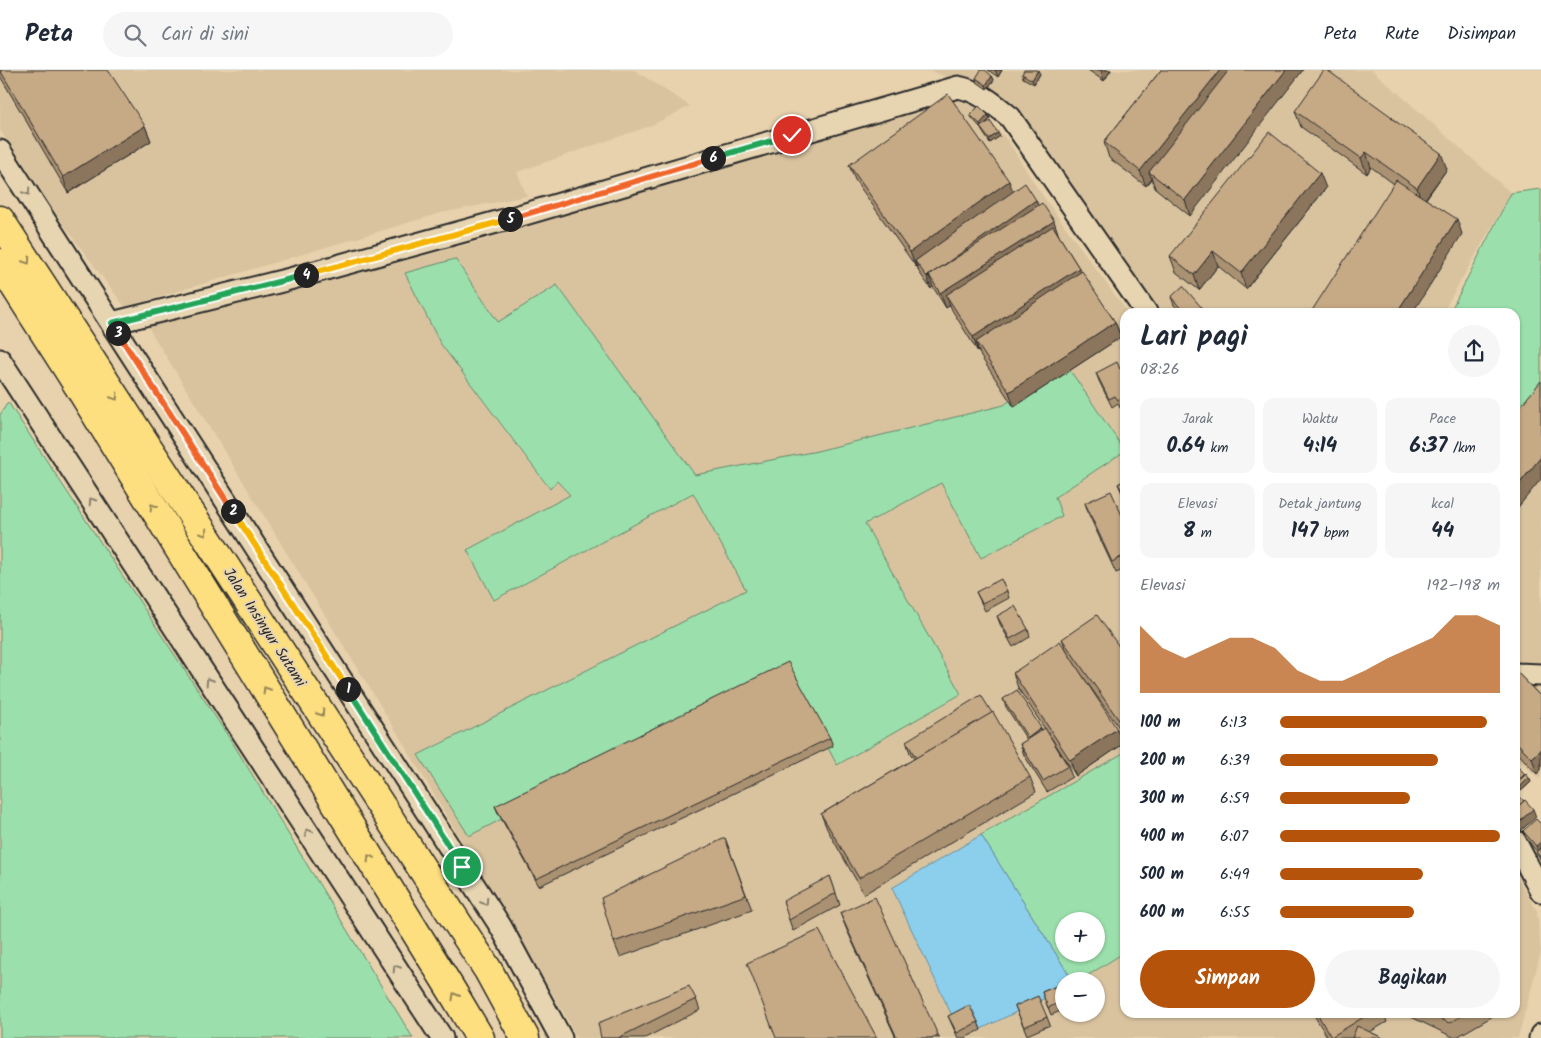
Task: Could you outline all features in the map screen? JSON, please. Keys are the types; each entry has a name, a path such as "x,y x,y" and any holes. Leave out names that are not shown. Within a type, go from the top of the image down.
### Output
{"highway":[{"name":"Jalan Insinyur Sutami","path":"0,220 482,961 526,1038"},
{"name":"Jalan Insinyur Sutami","path":"0,263 480,1038"}],"street":[{"path":"112,323 286,280 516,217 958,87 967,89 991,101 1010,117 1143,308"},
{"path":"0,151 501,927 561,1038"},
{"path":"0,360 442,1038"},
{"path":"1520,674 1541,675"},
{"path":"1520,851 1541,891"}],"shaded area":[{"path":"0,70 634,70 690,106 650,126 517,172 527,196 441,213 125,307 50,207 0,130"},
{"path":"929,70 1372,70 1511,193 1445,308 1142,308 992,96"},
{"path":"971,100 1008,141 1038,189 1124,308 1120,308 1120,443 1063,360 1004,405 817,451 695,476 557,285 498,322 455,259 406,274 440,343 549,489 557,481 570,495 467,550 495,600 693,493 747,590 418,755 788,670 837,765 961,694 865,525 941,483 981,558 1061,516 1055,497 1120,454 1120,755 892,888 954,1020 973,1010 982,1029 1055,993 1055,1022 1105,1022 1105,972 1093,972 1120,955 1120,1018 1520,1018 1520,882 1537,911 1541,952 1518,1038 576,1038 566,1017 404,744 148,327 480,241 934,101"},
{"path":"1541,392 1541,777 1539,779 1520,761 1520,418"}],"green space":[{"path":"1541,189 1541,396 1520,420 1520,308 1452,308 1511,193"},
{"path":"455,259 498,322 557,285 695,475 817,451 1004,405 1063,360 1120,444 1120,454 1055,497 1062,516 981,558 941,483 865,524 961,694 837,765 788,671 469,836 418,755 746,590 693,493 494,600 467,550 570,495 557,481 550,489 440,343 405,273"},
{"path":"8,402 234,745 413,1038 0,1038 0,415"},
{"path":"1120,755 1120,955 1093,972 1067,972 1061,962 1105,962 1105,912 1055,912 1055,952 981,835"}],"water":[{"path":"981,835 1055,952 1055,962 1061,962 1067,972 1055,972 1055,993 981,1029 973,1010 954,1020 892,888"}],"building":[{"path":"0,70 108,70 145,126 63,177"},
{"path":"981,70 985,70 992,76 986,85 976,78"},
{"path":"1024,70 1038,70 1032,80 1022,74"},
{"path":"1161,70 1220,70 1140,171 1104,142"},
{"path":"1229,70 1286,70 1185,200 1149,172"},
{"path":"1324,70 1327,70 1441,153 1417,188 1366,152 1361,158 1295,111"},
{"path":"948,94 1009,181 910,252 849,165"},
{"path":"979,106 988,115 980,124 970,115"},
{"path":"990,121 998,133 989,139 980,127"},
{"path":"1269,132 1320,173 1241,273 1213,251 1194,275 1170,256"},
{"path":"1396,180 1457,219 1400,308 1314,308"},
{"path":"1025,183 1036,200 927,277 915,261"},
{"path":"1042,203 1054,221 940,293 929,275"},
{"path":"1053,226 1079,268 973,337 946,295"},
{"path":"1082,271 1115,322 1009,392 976,342"},
{"path":"1183,286 1202,308 1181,308 1171,297"},
{"path":"1117,362 1120,369 1120,399 1118,400 1115,396 1109,399 1096,373"},
{"path":"1541,381 1541,457 1520,483 1520,407"},
{"path":"1111,491 1120,511 1120,558 1112,562 1085,503"},
{"path":"1001,579 1007,591 982,603 976,592"},
{"path":"1015,606 1028,629 1010,639 997,616"},
{"path":"1097,615 1120,648 1120,722 1062,639"},
{"path":"1060,641 1117,729 1070,760 1013,673"},
{"path":"788,662 830,738 536,879 495,806"},
{"path":"1520,675 1541,697 1541,750 1532,758 1520,746"},
{"path":"1017,690 1041,728 1028,738 1003,699"},
{"path":"981,695 992,713 916,758 906,741"},
{"path":"993,712 1030,777 859,878 821,814"},
{"path":"1045,728 1068,766 1043,781 1020,744"},
{"path":"1520,769 1525,774 1520,778"},
{"path":"1526,774 1529,778 1520,787 1520,780"},
{"path":"1525,800 1533,809 1520,821 1520,804"},
{"path":"1536,819 1541,824 1541,842 1536,846 1523,831"},
{"path":"725,838 746,895 614,942 601,898"},
{"path":"1541,848 1541,858 1536,852"},
{"path":"830,876 836,893 789,920 783,901"},
{"path":"875,897 938,1035 931,1038 897,1038 840,913"},
{"path":"819,930 877,1038 776,1038 747,963"},
{"path":"689,986 696,999 618,1038 601,1038 598,1023"},
{"path":"1055,987 1055,1004 1048,1008 1042,992"},
{"path":"1038,996 1047,1017 1024,1027 1015,1006"},
{"path":"969,1005 978,1022 957,1033 948,1016"},
{"path":"1320,1018 1362,1018 1331,1037"},
{"path":"1439,1018 1458,1018 1449,1023"},
{"path":"1357,1026 1383,1038 1352,1038"}],"route":[{"path":"462,867 112,323 286,280 516,217 792,135"}]}
